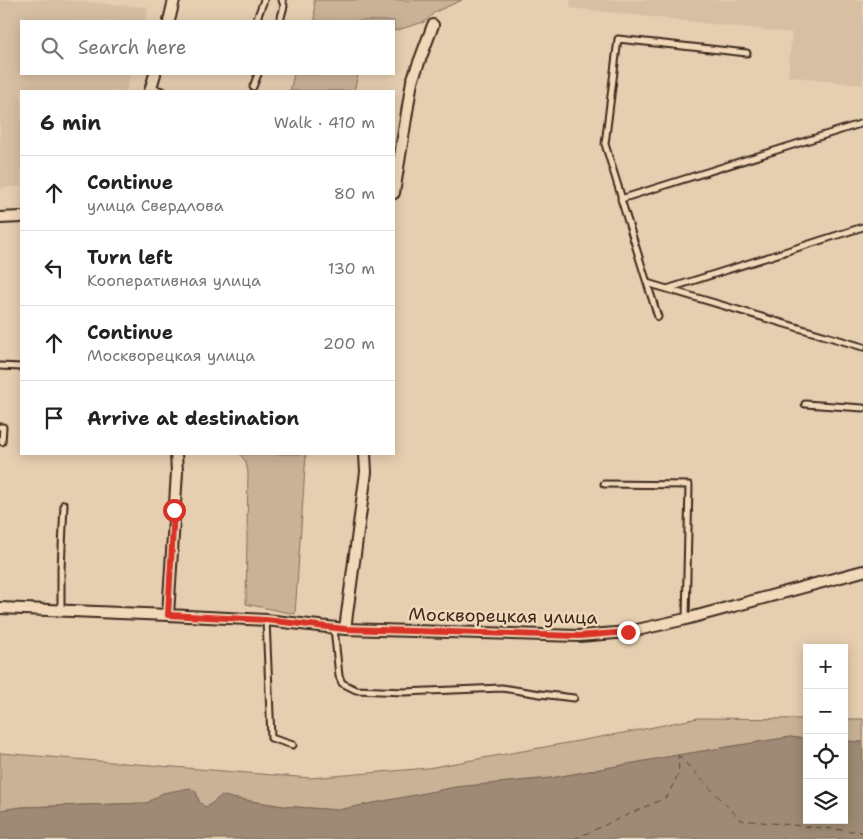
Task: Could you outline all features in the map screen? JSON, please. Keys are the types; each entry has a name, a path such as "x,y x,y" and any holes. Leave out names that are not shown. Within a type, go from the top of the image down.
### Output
{"street":[{"path":"169,20 174,0"},
{"path":"395,187 412,81 433,25"},
{"path":"150,90 155,75"},
{"path":"0,218 20,217"},
{"path":"168,615 177,472 176,455"},
{"path":"339,629 366,472 365,455"},
{"name":"Москворецкая улица","path":"0,608 266,620 339,629 579,636 628,632 686,619 863,571"}],"lane":[{"path":"256,20 264,0"},
{"path":"280,20 284,6 282,0"},
{"path":"658,317 605,144 618,39 747,52"},
{"path":"253,87 258,75"},
{"path":"622,199 863,123"},
{"path":"666,289 863,227"},
{"path":"647,283 863,347"},
{"path":"0,366 20,367"},
{"path":"805,404 863,408"},
{"path":"0,427 3,427 2,442"},
{"path":"604,484 689,485 686,619"},
{"path":"61,611 64,504"},
{"path":"266,620 271,738 292,745"},
{"path":"339,629 339,676 342,683 356,690 404,692 502,688 574,698"}],"shaded area":[{"path":"0,0 60,0 149,7 145,20 20,20 20,75 131,75 126,90 20,90 20,186 0,188"},
{"path":"314,0 462,0 435,12 424,22 395,31 395,20 315,20"},
{"path":"570,0 863,0 863,85 788,76 792,33 571,8"},
{"path":"294,75 358,75 354,90 290,90"},
{"path":"241,455 306,455 295,614 246,604 248,473 246,462"},
{"path":"698,718 803,719 803,739 790,737 551,778 456,787 338,810 283,806 227,797 220,798 205,807 199,801 196,792 163,793 147,803 22,807 0,810 0,753 310,778 428,768"},
{"path":"848,719 863,719 863,742 848,741"},
{"path":"790,737 803,739 803,824 848,824 848,741 863,742 863,839 0,839 0,810 22,807 147,803 163,793 190,788 196,792 199,801 205,807 220,797 226,796 283,806 338,810 456,787 551,778"}],"ferry route":[{"path":"678,755 741,820 863,832"},
{"path":"574,839 667,797 679,772 678,756"}],"route":[{"path":"174,510 168,615 266,620 345,629 579,636 628,632"}]}
